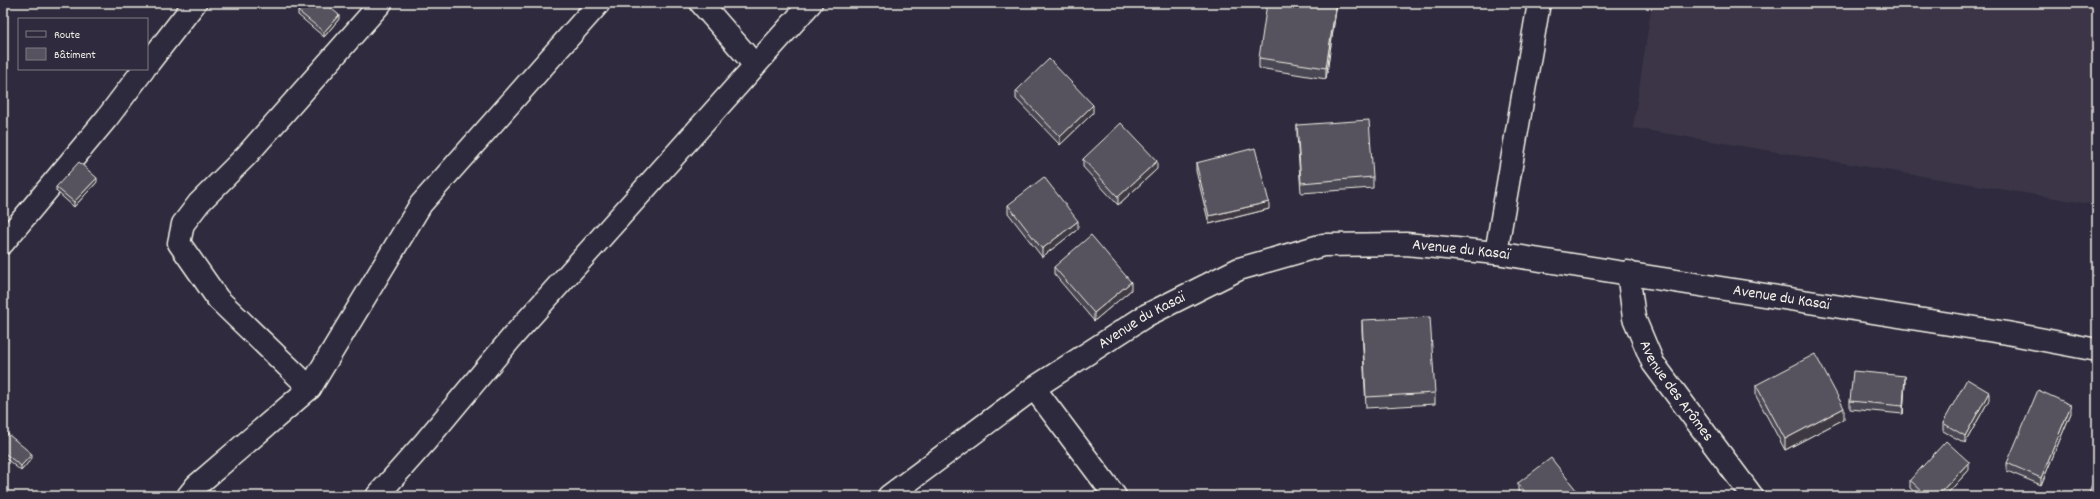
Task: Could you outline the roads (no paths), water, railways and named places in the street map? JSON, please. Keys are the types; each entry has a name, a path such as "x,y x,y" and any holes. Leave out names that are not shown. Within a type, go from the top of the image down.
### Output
{"street":[{"path":"148,63 195,3"},
{"path":"310,388 218,299 179,243 183,224 199,203 246,156 381,3"},
{"path":"188,496 196,486 310,388 421,204 599,3"},
{"path":"701,3 754,64"},
{"path":"377,496 425,442 514,335 754,64 811,3"},
{"path":"1496,253 1539,3"},
{"path":"3,243 107,118 143,70"},
{"name":"Avenue du Kasaï","path":"889,496 1034,388 1147,315 1239,269 1323,245 1406,244 1496,253 1628,272 2007,333 2097,350"},
{"name":"Avenue des Arômes","path":"1628,272 1634,318 1653,363 1752,496"},
{"path":"1034,388 1115,496"}]}
